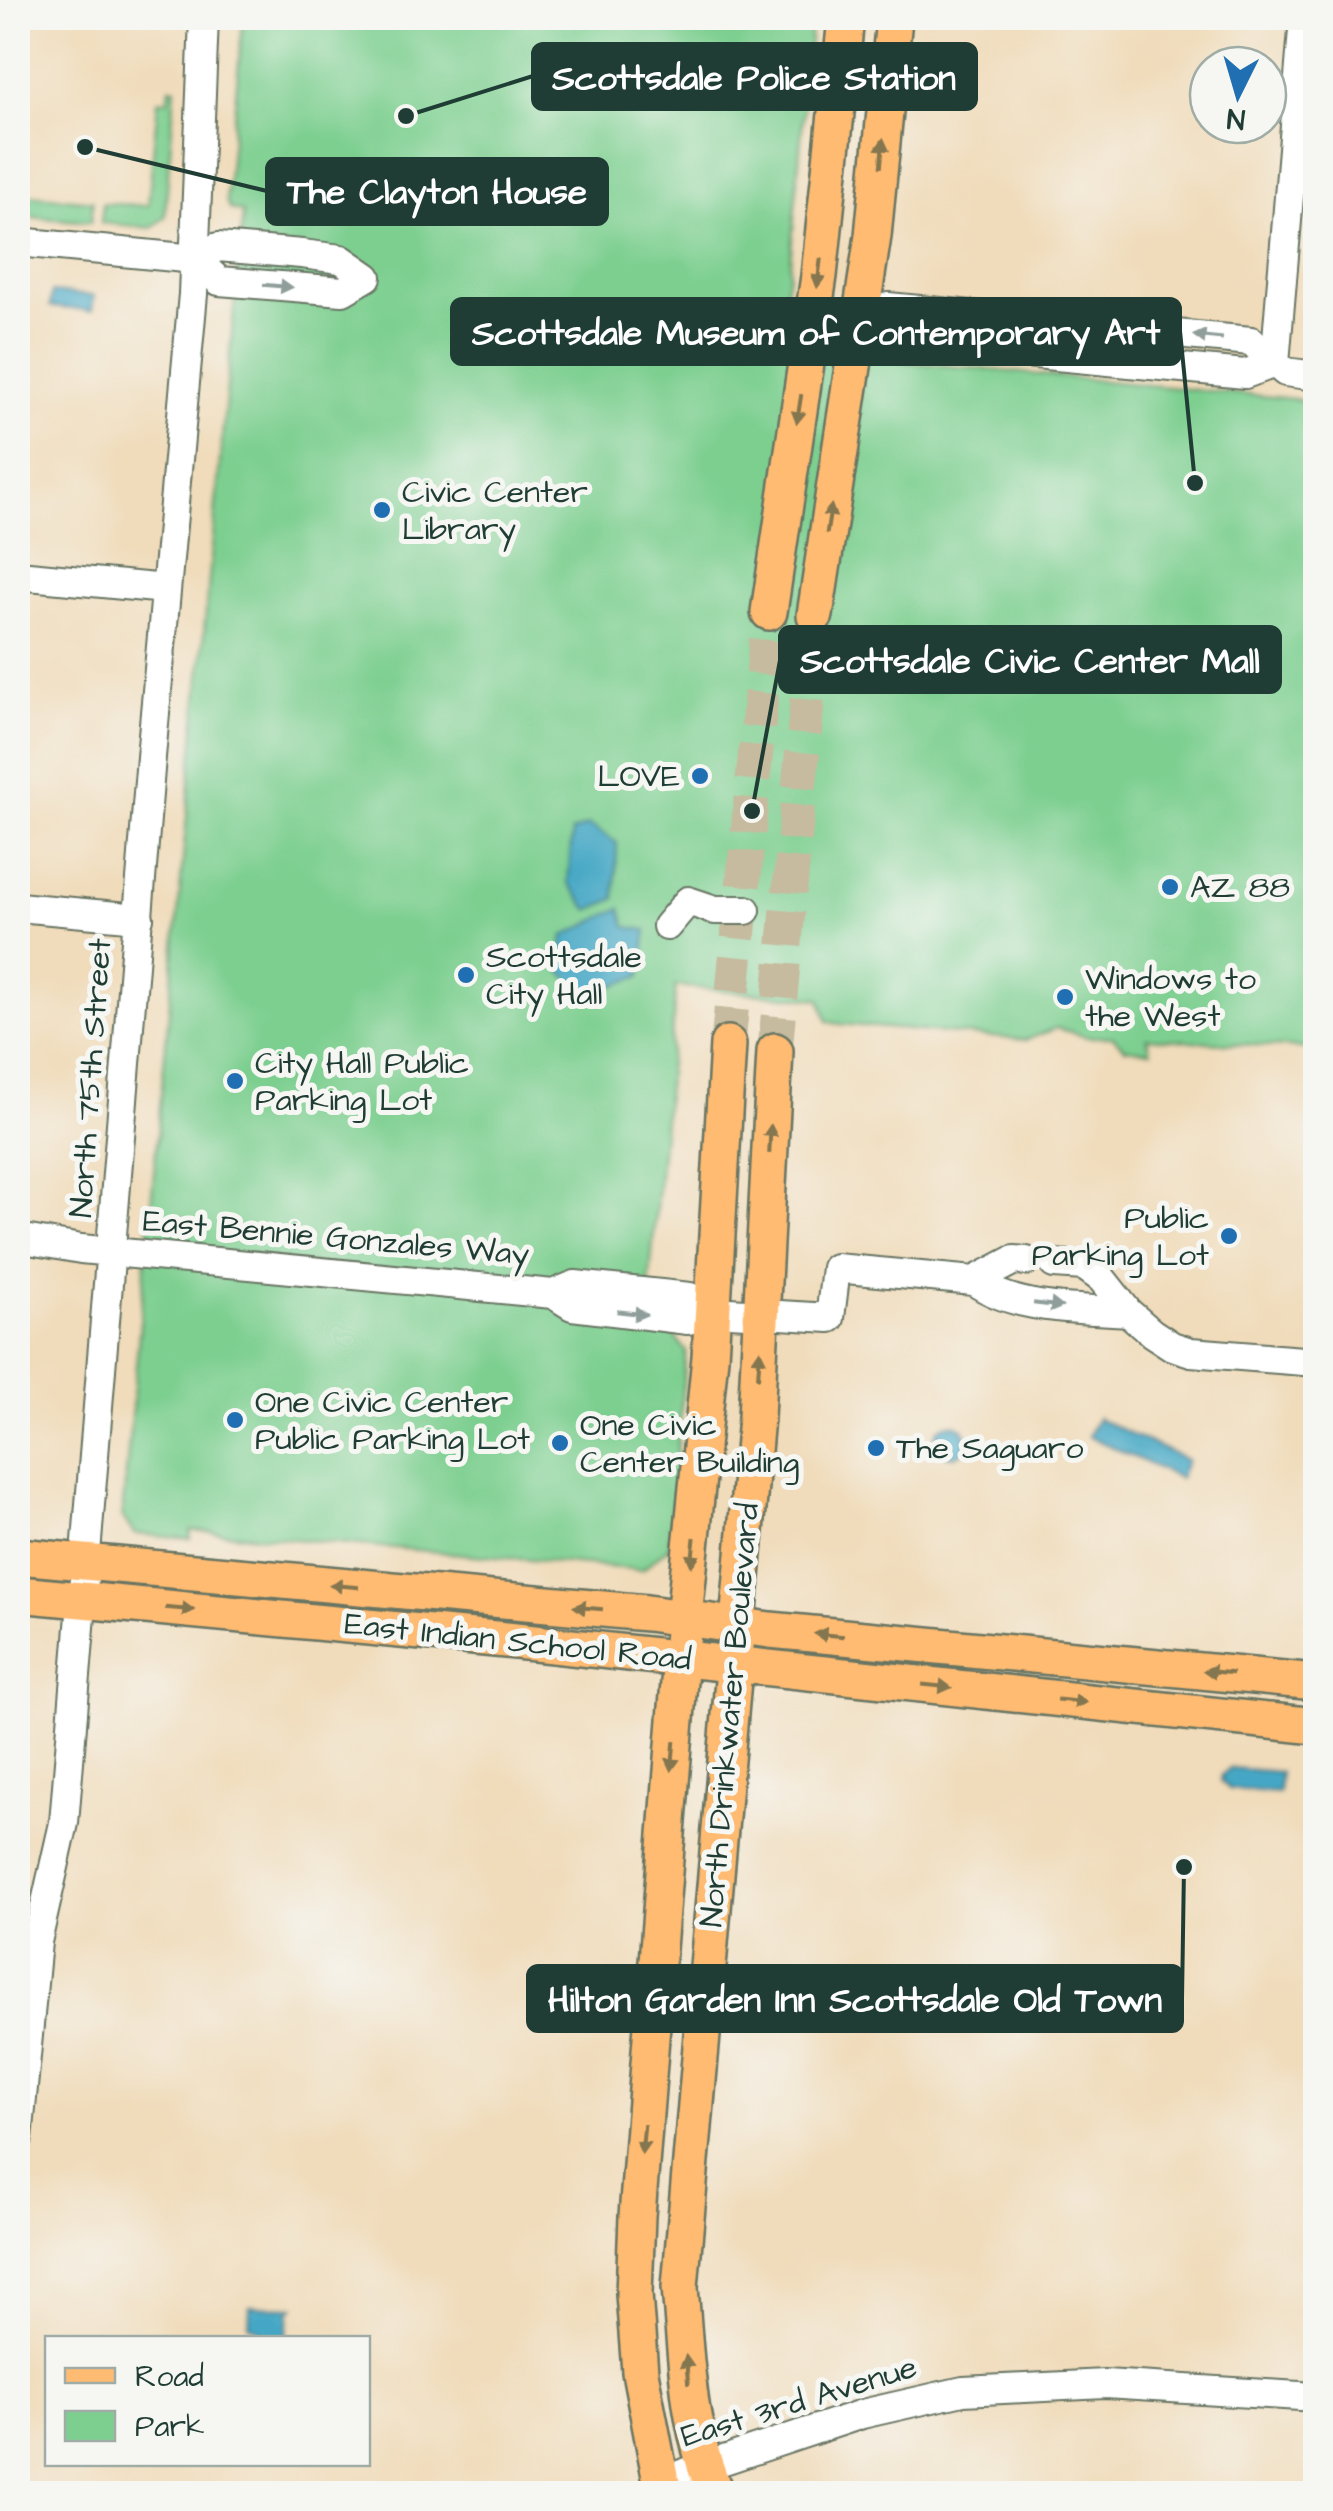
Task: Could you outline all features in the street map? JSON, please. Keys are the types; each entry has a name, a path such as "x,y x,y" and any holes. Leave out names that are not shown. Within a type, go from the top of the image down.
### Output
{"main road":[{"path":"769,612 813,316 846,18"},
{"path":"815,615 879,188 894,18"},
{"name":"North Drinkwater Boulevard","path":"664,2487 640,2372 634,2294 637,2216 684,1618 714,1310 728,1044"},
{"name":"North Drinkwater Boulevard","path":"710,2480 694,2422 680,2287 738,1625 762,1312 775,1050"},
{"name":"East Indian School Road","path":"18,1556 1316,1682"},
{"name":"East Indian School Road","path":"18,1594 681,1658 1316,1726"},
{"path":"650,2054 670,2073 672,2164 688,2193"}],"street":[{"name":"North 75th Street","path":"18,2140 37,1942 64,1823 87,1562 195,259 204,18"},
{"path":"1275,363 1304,18"},
{"path":"18,242 195,259 218,248 302,254 341,259 366,276 342,290 219,281 195,259"},
{"path":"813,316 860,320 888,340 951,348 1245,374 1275,363"},
{"path":"1275,363 1285,372 1316,376"},
{"path":"18,576 166,589"},
{"path":"667,926 688,902 715,910 746,910"},
{"path":"18,906 139,918"},
{"name":"East Bennie Gonzales Way","path":"18,1238 113,1252 553,1294 575,1285 690,1298 714,1310 830,1318 836,1268 974,1280"},
{"path":"1128,1312 1018,1300 988,1290 974,1280 1014,1260 1084,1266 1102,1278 1128,1312 1172,1346 1191,1352 1316,1362"},
{"name":"East 3rd Avenue","path":"664,2487 710,2480 862,2414 964,2391 1105,2384 1316,2397"}],"green space":[{"path":"243,18 812,18 789,274 774,349 1315,401 1315,1049 1147,1038 1151,1051 1125,1048 1113,1037 1087,1037 1057,1028 1026,1040 839,1024 828,1022 820,999 676,986 646,1321 665,1324 686,1351 669,1547 642,1570 191,1530 190,1539 134,1534 122,1516 243,213 230,209 226,201"},
{"path":"170,87 175,88 165,217 151,228 101,223 103,203 148,206 158,101 168,100"},
{"path":"18,194 93,201 91,222 18,216"}],"water":[{"path":"52,292 94,296 92,311 50,307"},
{"path":"589,825 617,843 615,899 589,910 568,882 572,832"},
{"path":"621,908 626,927 647,930 641,976 586,995 560,970 564,936"},
{"path":"1097,1418 1187,1460 1179,1478 1088,1436"},
{"path":"951,1424 963,1428 967,1440 963,1452 951,1456 939,1452 935,1440 939,1428"},
{"path":"1230,1768 1280,1772 1278,1793 1229,1789 1221,1781"},
{"path":"250,2306 294,2307 286,2336 260,2336 261,2331 249,2325"}],"tunnel":[{"path":"728,1044 769,612"},
{"path":"775,1051 815,615"}],"place":[{"name":"Scottsdale Police Station","path":"406,116"},
{"name":"The Clayton House","path":"85,147"},
{"name":"Scottsdale Museum of Contemporary Art","path":"1195,483"},
{"name":"Civic Center Library","path":"382,510"},
{"name":"LOVE","path":"700,776"},
{"name":"Scottsdale Civic Center Mall","path":"752,811"},
{"name":"AZ 88","path":"1170,887"},
{"name":"Scottsdale City Hall","path":"466,975"},
{"name":"Windows to the West","path":"1065,997"},
{"name":"City Hall Public Parking Lot","path":"235,1081"},
{"name":"Public Parking Lot","path":"1229,1236"},
{"name":"One Civic Center Public Parking Lot","path":"235,1420"},
{"name":"One Civic Center Building","path":"560,1443"},
{"name":"The Saguaro","path":"876,1448"},
{"name":"Hilton Garden Inn Scottsdale Old Town","path":"1184,1867"}]}
